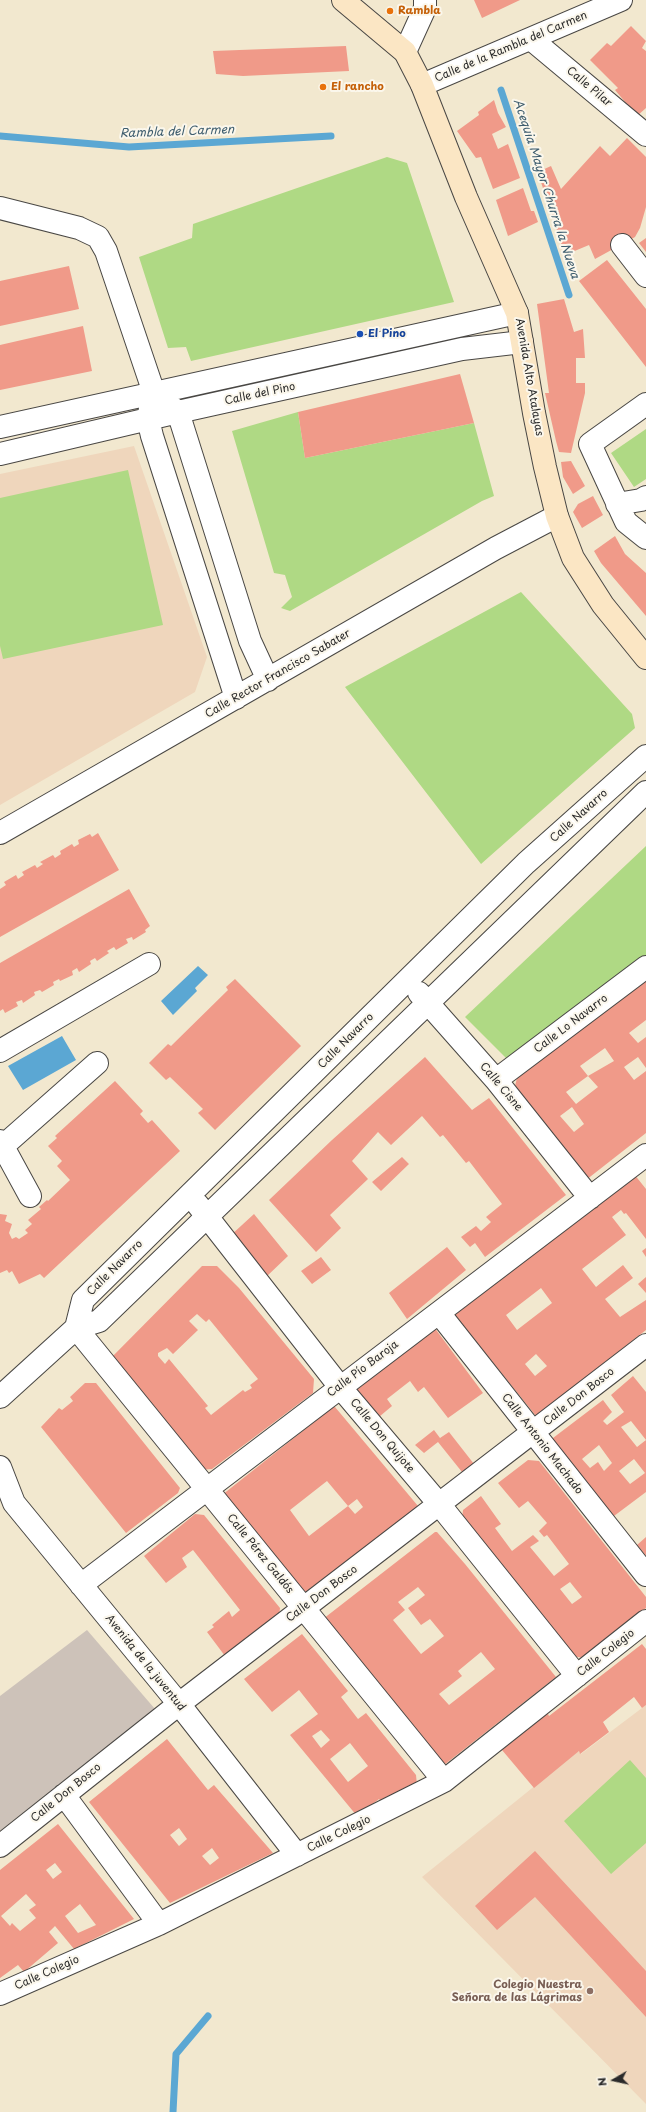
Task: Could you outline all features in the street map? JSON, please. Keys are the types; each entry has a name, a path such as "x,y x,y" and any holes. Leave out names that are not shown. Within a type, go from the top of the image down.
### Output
{"main road":[{"name":"Avenida Alto Atalayas","path":"343,0 405,52 422,85 466,197 517,313 540,440 557,516 573,558 603,605 646,658"}],"street":[{"path":"405,52 425,8 425,0"},
{"name":"Calle de la Rambla del Carmen","path":"422,85 621,0"},
{"name":"Calle Pilar","path":"531,39 646,136"},
{"path":"0,208 79,228 98,237 106,251 154,393 148,419 236,698"},
{"path":"622,245 646,276"},
{"name":"Calle del Pino","path":"0,428 517,313"},
{"name":"Calle del Pino","path":"0,454 178,412 462,349 522,342"},
{"path":"154,393 178,412 250,641 268,680"},
{"path":"646,404 590,444 626,522 646,538"},
{"path":"617,504 641,500 646,496"},
{"name":"Calle Rector Francisco Sabater","path":"0,833 496,548 557,516"},
{"name":"Calle Navarro","path":"76,1328 83,1300 526,863 646,756"},
{"path":"0,1397 76,1328 99,1321 646,792"},
{"path":"0,1051 149,964"},
{"name":"Calle Lo Navarro","path":"496,1080 646,967"},
{"name":"Calle Cisne","path":"407,980 496,1080 590,1198"},
{"path":"30,1196 1,1144 97,1063"},
{"name":"Calle Pío Baroja","path":"82,1585 590,1198 644,1161"},
{"name":"Calle Don Quijote","path":"190,1194 340,1387 439,1504 577,1676"},
{"name":"Calle Antonio Machado","path":"439,1313 646,1575"},
{"name":"Calle Pérez Galdós","path":"76,1328 444,1781"},
{"name":"Calle Don Bosco","path":"0,1846 179,1704 533,1432 642,1355"},
{"name":"Avenida de la juventud","path":"0,1467 14,1503 179,1704 297,1854"},
{"name":"Calle Colegio","path":"0,1994 159,1924 444,1781 646,1621"},
{"path":"64,1795 159,1924"}],"shaded area":[{"path":"134,446 207,657 195,692 0,805 0,474"},
{"path":"87,1630 155,1709 0,1831 0,1696"},
{"name":"Colegio Nuestra Señora de las Lágrimas","path":"646,1705 646,2104 422,1877 578,1751 581,1754"}],"green space":[{"path":"387,157 407,163 454,302 191,361 186,347 168,348 139,257 192,238 193,224"},
{"path":"298,412 305,458 474,423 494,496 482,501 290,611 281,608 292,597 285,575 274,573 232,431"},
{"path":"646,429 646,479 634,487 611,453"},
{"path":"128,470 163,625 3,659 0,646 0,498"},
{"path":"521,592 632,714 635,728 481,864 345,687"},
{"path":"646,846 646,955 506,1058 465,1017"},
{"path":"630,1760 646,1778 646,1843 611,1874 564,1821"}],"water":[{"path":"198,966 208,975 195,988 197,991 173,1015 161,1001"},
{"path":"62,1036 76,1060 23,1090 8,1066"}],"building":[{"path":"474,0 520,0 482,18"},
{"path":"631,26 646,41 642,48 646,51 646,108 637,116 615,90 618,88 590,60 607,43 611,46"},
{"path":"346,46 349,71 243,76 216,74 213,51"},
{"path":"494,100 498,113 506,127 492,134 498,149 508,144 520,178 493,189 481,157 476,158 457,131 479,115 478,112"},
{"path":"627,138 646,157 646,207 640,228 635,237 595,259 589,245 565,255 539,176 540,171 551,166 561,189 600,146 610,156"},
{"path":"523,188 531,211 534,211 538,222 508,236 496,200"},
{"path":"646,238 646,252 639,243"},
{"path":"607,260 646,309 646,367 579,281"},
{"path":"69,266 79,309 0,326 0,281"},
{"path":"564,299 574,332 583,329 585,358 576,358 576,383 585,383 585,393 571,453 559,452 545,393 549,393 537,304"},
{"path":"83,326 92,371 0,390 0,345"},
{"path":"460,374 474,423 305,458 298,412"},
{"path":"571,461 585,486 573,494 563,477 561,462"},
{"path":"593,496 603,515 582,528 573,512 578,504"},
{"path":"615,536 625,554 646,573 646,616 601,563 594,551"},
{"path":"98,833 119,870 0,937 0,889 6,885 4,882 16,875 18,879 24,875 22,872 35,865 37,868 43,864 40,862 53,855 55,858 61,854 60,851 72,844 74,847 79,844 78,840 90,834 92,837"},
{"path":"129,889 150,926 145,930 146,932 133,940 132,937 126,939 128,943 116,950 114,947 107,951 109,953 97,961 95,958 90,961 91,964 79,972 77,968 72,971 73,975 60,981 59,979 53,982 54,985 42,992 40,990 34,992 35,995 23,1003 22,1000 16,1002 18,1006 5,1013 3,1009 0,1011 0,963"},
{"path":"235,979 301,1046 215,1130 198,1113 203,1109 170,1077 166,1080 149,1063 168,1044 171,1046 228,990 226,987"},
{"path":"646,979 646,1020 629,1033 638,1043 646,1037 646,1068 638,1057 624,1067 634,1080 646,1071 646,1133 586,1180 514,1090 517,1078","holes":["605,1048 614,1061 588,1076 580,1066","588,1076 598,1087 576,1104 566,1092","572,1107 584,1124 574,1132 560,1116"]},
{"path":"425,1057 472,1110 489,1098 566,1195 485,1257 475,1243 470,1247 461,1237 476,1226 481,1231 491,1222 486,1217 502,1204 469,1161 466,1163 443,1135 440,1137 422,1116 391,1145 378,1132 352,1161 368,1179 330,1215 341,1228 316,1252 269,1200 332,1140"},
{"path":"115,1081 143,1111 140,1114 148,1123 152,1120 180,1151 44,1278 40,1274 19,1284 12,1271 9,1273 7,1270 0,1273 0,1214 7,1215 5,1221 12,1224 9,1233 12,1239 16,1237 19,1239 28,1233 25,1230 32,1224 28,1220 41,1209 39,1207 47,1200 48,1201 70,1180 57,1166 62,1161 48,1146 57,1138 55,1136"},
{"path":"402,1157 409,1164 381,1191 372,1182"},
{"path":"634,1174 646,1189 646,1239 626,1213 624,1214 621,1210 612,1217 626,1235 582,1269 596,1287 623,1265 633,1278 605,1299 620,1317 646,1300 646,1330 536,1416 453,1313","holes":["541,1288 552,1303 517,1330 506,1315","536,1354 547,1366 535,1376 525,1364"]},
{"path":"254,1214 288,1256 265,1278 230,1236"},
{"path":"447,1247 466,1270 407,1319 389,1293"},
{"path":"646,1248 646,1257 642,1251"},
{"path":"321,1257 331,1270 312,1284 301,1271"},
{"path":"202,1266 217,1266 239,1288 314,1379 313,1393 212,1469 199,1470 109,1360","holes":["197,1314 206,1322 209,1319 258,1379 250,1385 252,1388 245,1392 243,1390 211,1415 205,1408 208,1406 169,1359 165,1364 158,1356 158,1353 167,1348 173,1354 198,1330 189,1321"]},
{"path":"646,1277 646,1293 638,1284"},
{"path":"434,1327 483,1393 448,1418 424,1387 418,1392 410,1381 387,1399 392,1406 373,1422 351,1394 407,1351"},
{"path":"633,1376 646,1392 646,1440 646,1492 614,1516 553,1441 553,1438 603,1400 612,1412 603,1421 607,1425 624,1412 611,1395","holes":["631,1421 646,1440 637,1447 621,1427","599,1445 612,1463 604,1471 598,1462 590,1468 582,1459","634,1459 645,1473 630,1484 619,1471"]},
{"path":"85,1383 96,1383 180,1488 178,1493 126,1533 41,1427 59,1408 62,1410 73,1401 70,1397"},
{"path":"333,1407 335,1407 418,1506 308,1592 299,1590 222,1495","holes":["327,1481 348,1506 309,1536 290,1510","357,1499 363,1507 355,1514 348,1506"]},
{"path":"434,1430 440,1438 449,1432 474,1464 462,1472 438,1442 424,1453 415,1445"},
{"path":"528,1460 539,1461 646,1597 646,1608 583,1658 573,1656 462,1519 463,1510 481,1496 501,1524 495,1528 512,1551 533,1535 539,1541 530,1547 554,1576 569,1564 547,1535 544,1537 539,1531 547,1523 528,1501 519,1508 498,1483","holes":["570,1582 582,1597 572,1604 560,1589"]},
{"path":"195,1514 204,1515 280,1608 279,1616 225,1656 207,1632 214,1627 212,1625 229,1611 232,1617 240,1610 193,1550 182,1558 187,1567 166,1583 144,1556"},
{"path":"435,1532 437,1532 465,1564 556,1677 444,1765 323,1619","holes":["418,1587 425,1595 408,1608 421,1625 430,1619 444,1636 421,1654 393,1620 405,1610 398,1602","481,1652 495,1669 449,1705 439,1694 462,1676 458,1671"]},
{"path":"646,1537 646,1556 637,1545"},
{"path":"302,1634 348,1691 341,1697 358,1719 366,1713 416,1775 417,1785 384,1805 379,1799 357,1816 290,1735 318,1714 299,1690 272,1712 244,1679","holes":["321,1730 330,1740 321,1748 312,1736","350,1743 368,1766 348,1782 330,1759"]},
{"path":"642,1644 646,1649 646,1705 642,1708 634,1697 603,1722 609,1732 580,1754 579,1751 534,1788 502,1750 547,1712 549,1716"},
{"path":"167,1739 208,1790 214,1785 273,1853 170,1903 89,1802","holes":["179,1828 187,1839 179,1846 170,1835","212,1848 219,1858 210,1865 202,1856"]},
{"path":"58,1824 134,1919 74,1949 55,1926 49,1932 58,1943 24,1972 18,1965 0,1978 0,1870","holes":["55,1863 62,1872 53,1879 46,1870","26,1894 36,1905 29,1910 36,1918 20,1931 12,1923 10,1926 1,1916","80,1904 96,1925 78,1933 65,1916"]},
{"path":"535,1851 646,1971 646,2017 535,1897 497,1930 475,1906"}],"waterway":[{"name":"Acequia Mayor Churra la Nueva","path":"501,90 569,295"},
{"name":"Rambla del Carmen","path":"0,136 129,147 331,136"},
{"path":"173,2112 176,2054 208,2016"}],"place":[{"name":"Rambla","path":"390,11"},
{"name":"El rancho","path":"323,87"},
{"name":"El Pino","path":"360,334"},
{"name":"Colegio Nuestra Señora de las Lágrimas","path":"590,1991"}]}
